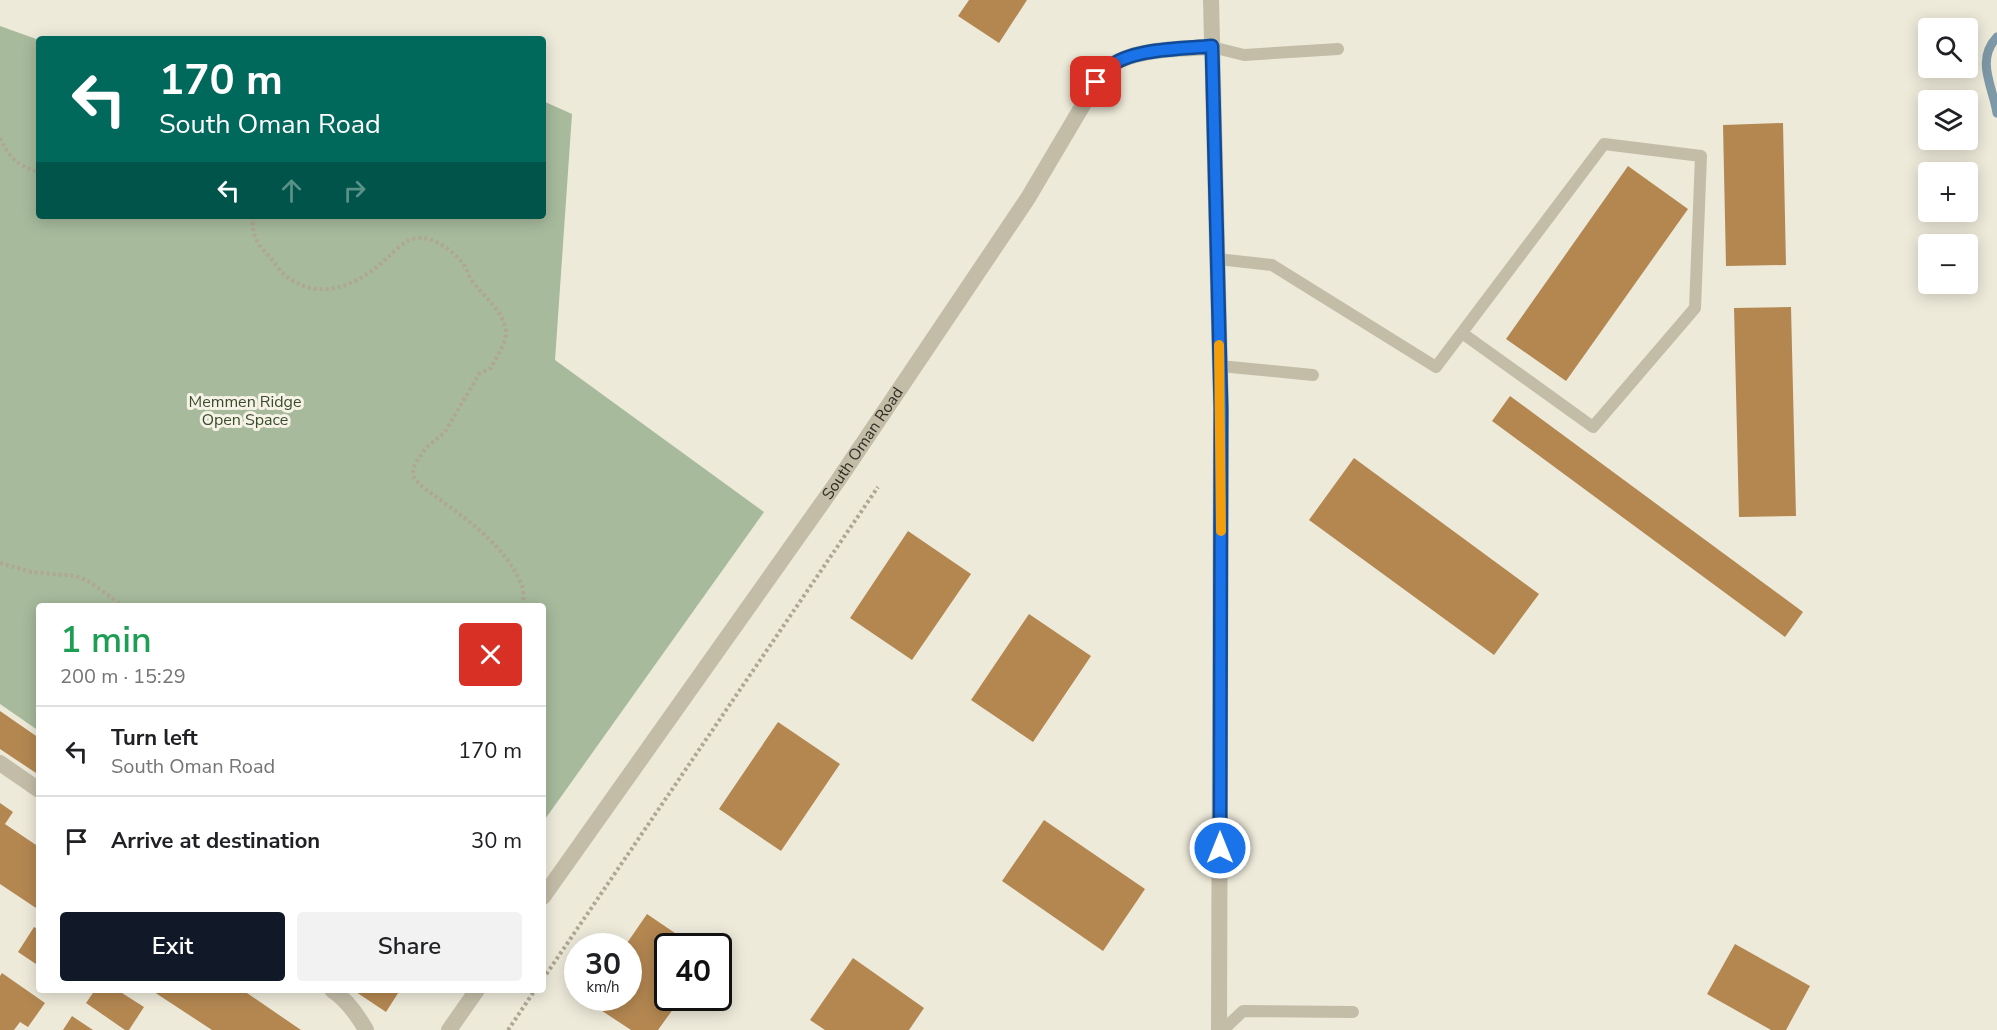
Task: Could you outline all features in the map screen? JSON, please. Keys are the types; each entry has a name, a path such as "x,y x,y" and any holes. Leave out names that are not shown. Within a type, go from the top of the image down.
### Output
{"street":[{"path":"1211,0 1220,366 1221,1030"},
{"name":"South Oman Road","path":"546,893 837,482 1028,198 1096,82 1108,67 1129,57 1150,52 1212,46"},
{"path":"0,763 36,788"},
{"path":"336,993 357,1014 366,1030"},
{"path":"448,1030 475,993"}],"lane":[{"path":"1212,46 1244,55 1338,49"},
{"path":"1218,259 1272,265 1436,367 1604,144 1701,156 1695,308 1593,427 1462,333"},
{"path":"1220,366 1313,375"},
{"path":"1221,1030 1243,1011 1353,1012"}],"path":[{"path":"0,138 14,162 36,171"},
{"path":"253,219 253,234 260,248 285,276 311,288 328,291 345,285 370,273 400,245 418,237 433,240 444,247 462,263 472,282 494,304 506,327 503,347 496,355 491,368 479,374 445,432 426,448 418,459 413,469 413,476 420,485 476,528 499,549 522,585 524,603"},
{"path":"546,975 878,487"},
{"path":"0,562 31,572 75,576 90,582 119,603"},
{"path":"507,1030 533,993"}],"green space":[{"name":"Memmen Ridge Open Space","path":"0,26 36,39 36,219 546,219 546,102 572,114 555,360 764,512 546,818 546,603 36,603 36,729 0,704"}],"building":[{"path":"969,0 1027,0 999,43 958,16"},
{"path":"1783,123 1786,265 1726,266 1723,125"},
{"path":"1628,166 1688,209 1566,381 1506,339"},
{"path":"1791,307 1796,516 1739,517 1734,308"},
{"path":"1510,396 1803,612 1785,637 1492,421"},
{"path":"1354,458 1539,594 1494,655 1309,520"},
{"path":"908,531 971,574 912,660 850,618"},
{"path":"1029,614 1091,656 1033,742 971,700"},
{"path":"0,711 36,736 36,773 0,749"},
{"path":"778,722 840,764 781,851 719,809"},
{"path":"0,803 13,812 5,824 36,845 36,908 0,884"},
{"path":"1044,820 1145,889 1103,951 1002,881"},
{"path":"647,914 675,933 654,933 654,1011 672,1011 658,1030 631,1030 602,1011 642,1011 642,933 634,933"},
{"path":"34,927 36,928 36,964 18,952"},
{"path":"1735,944 1810,986 1786,1030 1771,1030 1707,994"},
{"path":"853,958 924,1008 909,1030 825,1030 810,1020"},
{"path":"2,973 45,1003 28,1027 20,1022 14,1030 0,1030 0,976"},
{"path":"93,993 122,993 144,1007 129,1030 125,1030 86,1003"},
{"path":"156,993 247,993 301,1030 212,1030"},
{"path":"358,993 398,993 386,1012"},
{"path":"72,1016 93,1030 63,1030"}],"waterway":[{"path":"1997,37 1987,55 1986,64 1997,113"}],"slow traffic":[{"path":"1219,345 1221,531"}],"route":[{"path":"1096,82 1108,67 1129,57 1150,52 1212,46 1221,408 1220,848"}]}
